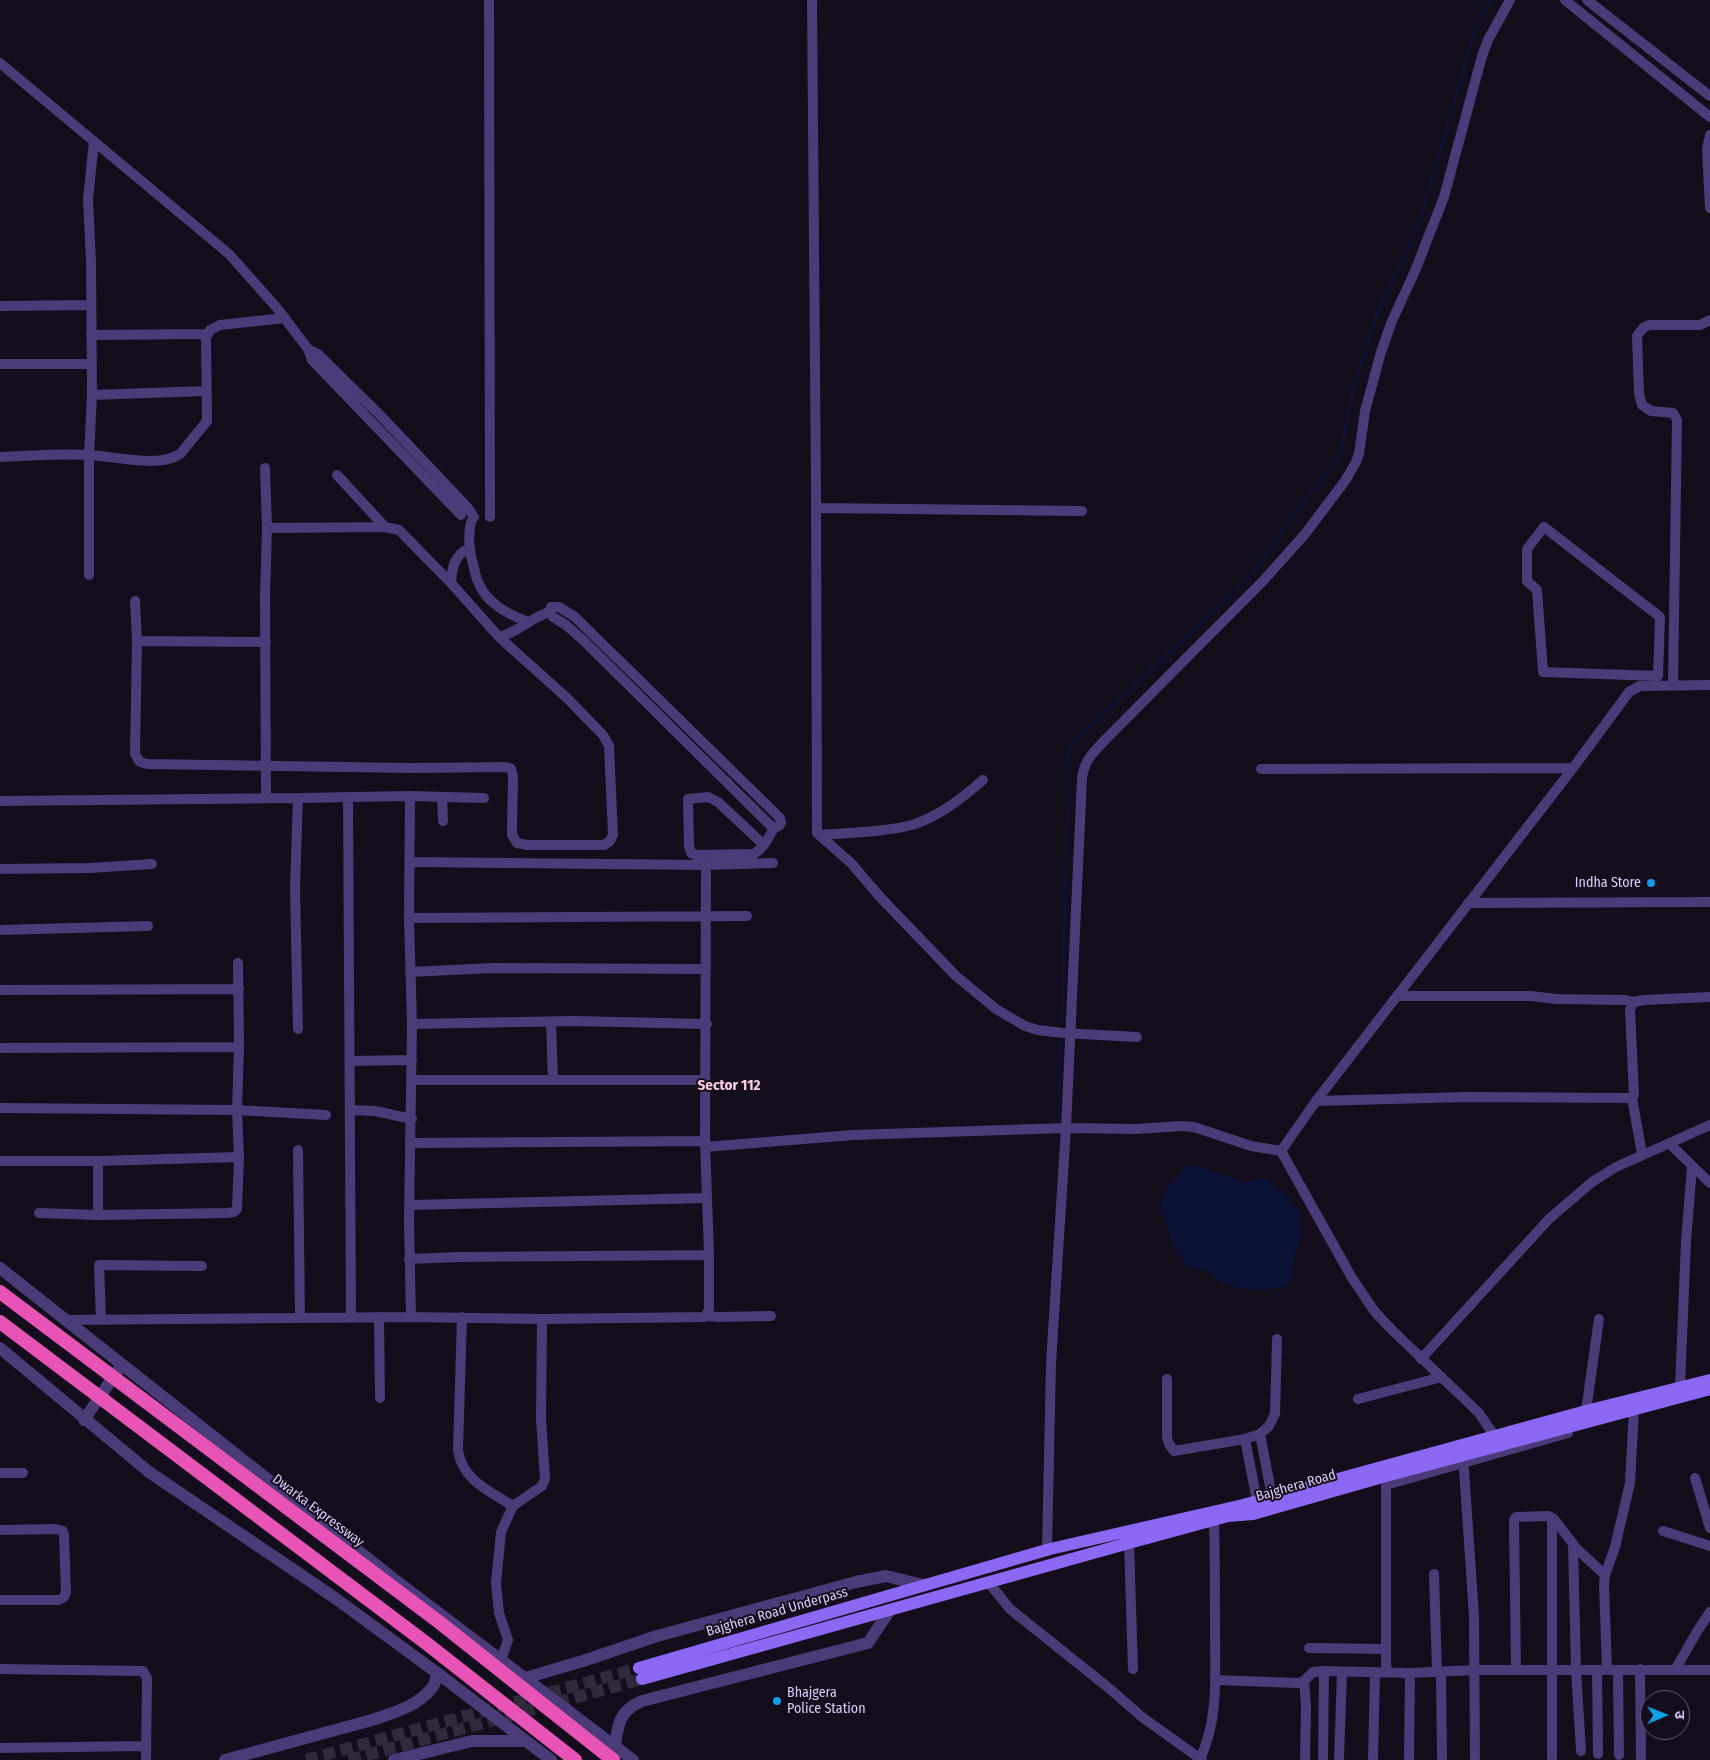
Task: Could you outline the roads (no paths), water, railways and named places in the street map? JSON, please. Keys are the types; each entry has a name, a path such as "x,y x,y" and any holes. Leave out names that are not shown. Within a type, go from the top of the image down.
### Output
{"highway":[{"name":"Dwarka Expressway","path":"0,1292 614,1753"},
{"path":"0,1322 426,1643 575,1760"}],"main road":[{"name":"Bajghera Road","path":"890,1610 1228,1516 1252,1514 1463,1459 1497,1440 1586,1411 1710,1380"},
{"name":"Bajghera Road","path":"1085,1541 1257,1502 1497,1440 1634,1412 1710,1389"},
{"name":"Bajghera Road Underpass","path":"890,1610 641,1674 923,1585 1046,1550 1085,1541"},
{"path":"1085,1541 1086,1556"}],"street":[{"path":"489,0 490,517"},
{"path":"812,0 816,508 816,833 852,863 880,897 956,976 988,1003 1025,1026 1045,1031 1137,1037"},
{"path":"1046,1550 1051,1363 1066,1128 1082,779 1086,762 1269,574 1305,534 1356,462 1359,454 1365,411 1381,352 1444,197 1482,56 1488,40 1510,0"},
{"path":"1564,0 1710,117"},
{"path":"1588,0 1710,96"},
{"path":"0,63 216,242 266,294 308,349 318,354 379,414 443,489 460,515"},
{"path":"1710,135 1707,149 1710,208"},
{"path":"89,575 89,454 92,395 91,261 88,199 94,141"},
{"path":"0,306 91,305"},
{"path":"0,457 89,454 118,459 155,460 176,456 207,421 207,334 213,327 220,325 285,318"},
{"path":"1674,684 1677,420 1673,413 1650,411 1642,405 1639,394 1636,341 1638,332 1649,325 1700,325 1710,320"},
{"path":"91,335 207,334"},
{"path":"0,364 91,364"},
{"path":"92,395 206,391"},
{"path":"265,468 267,528 266,798"},
{"path":"337,475 385,527"},
{"path":"443,489 468,508 472,520 468,539 469,549 479,584 486,595 502,610 528,622"},
{"path":"816,508 1082,511"},
{"path":"135,601 137,641 135,754 140,762 147,764 411,768 509,767 513,776 512,835 517,843 527,845 600,846 607,844 613,835 613,824 610,750 607,741 567,698 500,637 399,530 385,527 267,528"},
{"path":"1281,1151 1316,1101 1573,768 1629,692 1640,681 1658,676 1660,616 1544,527 1527,549 1527,581 1537,590 1542,672 1640,681 1674,684 1710,685"},
{"path":"451,583 451,571 458,556 463,551 469,549"},
{"path":"500,637 517,631 528,622 549,612 551,607 559,607 570,612 780,818 781,823 774,828 764,846 757,853 749,855 691,853 689,846 688,799 708,797 718,802 764,846"},
{"path":"549,612 597,654 774,828"},
{"path":"137,641 266,642"},
{"path":"597,654 605,647"},
{"path":"1261,769 1573,768"},
{"path":"819,835 913,824 949,807 983,780"},
{"path":"0,801 410,796 484,798"},
{"path":"410,796 409,918 412,1024 412,1143 409,1259 412,1316"},
{"path":"442,797 443,821"},
{"path":"298,798 296,888 298,1029"},
{"path":"348,798 351,1317"},
{"path":"410,862 773,864"},
{"path":"0,869 90,868 152,864"},
{"path":"706,865 707,1024 704,1080 709,1256 709,1310 707,1316"},
{"path":"1468,903 1710,902"},
{"path":"409,918 748,916"},
{"path":"0,930 148,926"},
{"path":"39,1213 98,1215 234,1212 238,1207 238,963"},
{"path":"410,972 493,968 706,969"},
{"path":"0,990 239,989"},
{"path":"1398,996 1531,996 1556,999 1626,1000 1632,1002 1710,997"},
{"path":"1632,1002 1630,1010 1634,1095 1632,1098 1642,1154"},
{"path":"412,1024 551,1022 707,1024"},
{"path":"551,1022 553,1080"},
{"path":"0,1048 239,1047"},
{"path":"351,1061 412,1060"},
{"path":"412,1080 704,1080"},
{"path":"1316,1101 1466,1097 1632,1098"},
{"path":"0,1108 237,1110 326,1115"},
{"path":"351,1110 370,1111 412,1119"},
{"path":"1421,1359 1549,1219 1592,1182 1642,1154 1710,1125"},
{"path":"412,1143 705,1144 853,1135 1066,1128 1136,1129 1187,1126 1252,1146 1281,1151"},
{"path":"1669,1143 1710,1183"},
{"path":"298,1150 300,1318"},
{"path":"1281,1151 1352,1278 1383,1321 1479,1413 1497,1440"},
{"path":"0,1161 98,1161 239,1157"},
{"path":"98,1161 98,1215"},
{"path":"1680,1387 1686,1240 1692,1167"},
{"path":"410,1205 707,1198"},
{"path":"409,1259 709,1256"},
{"path":"101,1319 99,1265 202,1266"},
{"path":"0,1268 395,1580 524,1678 614,1753 633,1760"},
{"path":"64,1320 412,1316 542,1319 771,1316"},
{"path":"379,1317 380,1398"},
{"path":"462,1318 458,1450 460,1462 471,1479 513,1506"},
{"path":"501,1660 508,1640 499,1613 496,1583 501,1532 513,1506 542,1486 545,1479 541,1420 542,1319"},
{"path":"1586,1411 1599,1319"},
{"path":"1167,1379 1167,1437 1174,1451 1245,1439 1260,1434 1269,1426 1275,1414 1277,1339"},
{"path":"0,1348 148,1472 335,1598 552,1760"},
{"path":"84,1420 121,1364"},
{"path":"1358,1399 1442,1377"},
{"path":"1475,1760 1474,1616 1463,1459 1634,1412 1630,1483 1615,1548 1605,1575 1598,1754"},
{"path":"1260,1434 1272,1497"},
{"path":"1245,1439 1257,1502"},
{"path":"0,1473 23,1473"},
{"path":"1695,1478 1710,1528"},
{"path":"1386,1480 1386,1665 1388,1672"},
{"path":"1516,1670 1514,1520 1518,1516 1552,1518 1573,1545 1605,1575"},
{"path":"1552,1518 1552,1758"},
{"path":"988,1583 1010,1609 1142,1717 1201,1759 1211,1729 1215,1680 1214,1521"},
{"path":"0,1530 56,1529 63,1531 66,1592 64,1597 59,1600 0,1600"},
{"path":"1663,1531 1710,1546"},
{"path":"1129,1543 1133,1669"},
{"path":"1573,1545 1576,1670 1581,1751"},
{"path":"1434,1574 1442,1760"},
{"path":"524,1678 583,1661 657,1636 856,1582 886,1576 923,1585"},
{"path":"614,1753 618,1725 625,1712 631,1706 642,1701 868,1643 890,1610"},
{"path":"1676,1670 1710,1612"},
{"path":"1308,1648 1386,1649"},
{"path":"0,1669 143,1671 147,1678 146,1760"},
{"path":"1640,1669 1641,1758"},
{"path":"1215,1680 1298,1683 1304,1681 1312,1672 1324,1671 1410,1673 1475,1670 1710,1670"},
{"path":"1618,1670 1619,1755"},
{"path":"1323,1760 1324,1671"},
{"path":"1339,1760 1342,1672"},
{"path":"1374,1672 1374,1760"},
{"path":"1409,1760 1410,1673"},
{"path":"225,1760 372,1720 394,1712 424,1696 433,1687 438,1674"},
{"path":"1304,1681 1306,1760"},
{"path":"394,1760 472,1741 526,1741"},
{"path":"0,1748 145,1746"}],"waterway":[{"path":"1062,1022 1069,746 1249,578 1287,523 1340,455 1354,386 1377,313 1417,230 1479,17 1491,0"},
{"path":"1059,1120 1061,1036"}],"tunnel":[{"path":"306,1760 639,1668"},
{"path":"349,1760 642,1679"}],"place":[{"name":"Indha Store","path":"1651,883"},
{"name":"Bhajgera Police Station","path":"777,1701"}],"district":[{"name":"Sector 112","path":"729,1086"}]}
